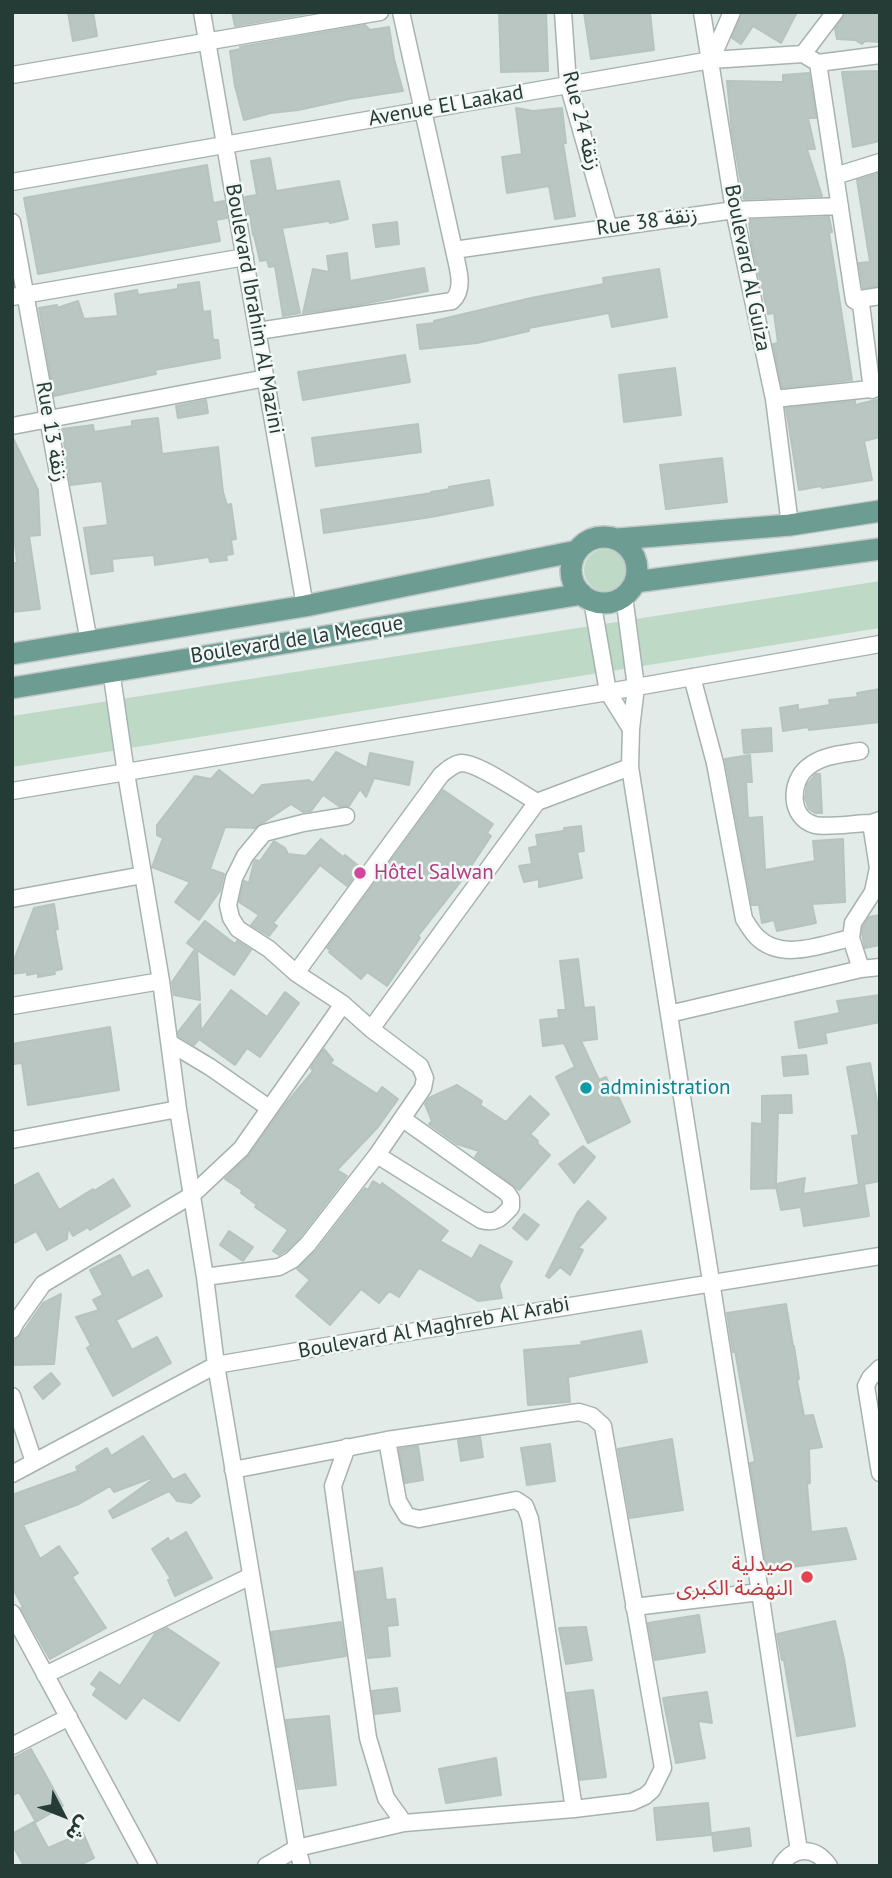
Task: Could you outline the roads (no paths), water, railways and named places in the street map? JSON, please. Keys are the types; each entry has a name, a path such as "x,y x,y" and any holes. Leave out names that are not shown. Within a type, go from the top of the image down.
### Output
{"main road":[{"path":"618,540 790,525 880,512"},
{"path":"630,589 637,572 637,562 626,545 609,537 591,539 577,551 571,569 576,587 587,597 603,602 614,601 630,589 880,549"},
{"name":"Boulevard de la Mecque","path":"12,654 305,607 577,551"},
{"name":"Boulevard de la Mecque","path":"12,688 111,670 587,597"}],"street":[{"name":"Boulevard Ibrahim Al Mazini","path":"202,12 305,607"},
{"path":"12,75 380,12"},
{"path":"258,331 452,301 459,295 454,250 401,12"},
{"name":"Rue 24 زنقة","path":"563,12 568,84 609,228"},
{"name":"Boulevard Al Guiza","path":"702,12 734,210 774,399 790,525"},
{"path":"711,60 732,12"},
{"path":"835,12 803,54 818,63 880,55"},
{"name":"Avenue El Laakad","path":"12,182 711,60 803,54"},
{"path":"818,63 854,300"},
{"path":"835,176 880,162"},
{"name":"Rue 38 زنقة","path":"454,250 734,210 840,206"},
{"name":"Rue 13 زنقة","path":"12,222 19,295 48,419 89,642"},
{"path":"19,295 245,257"},
{"path":"854,300 880,296"},
{"path":"774,399 876,389 861,304 854,300"},
{"path":"12,426 266,378"},
{"path":"630,589 636,687 630,767 799,1851"},
{"path":"587,597 608,692 631,729"},
{"path":"12,791 880,644"},
{"path":"111,670 162,981 178,1110 216,1365 302,1866"},
{"path":"692,677 715,763 744,919 757,937 767,944 792,951 851,938"},
{"path":"860,751 824,758 806,768 793,795 797,811 804,819 816,825 875,821 878,868 873,892 853,923 851,938 861,969"},
{"path":"296,973 441,775 451,767 462,763 474,765 537,802"},
{"path":"371,1028 537,802 630,767"},
{"path":"205,1277 279,1267 292,1260 308,1244 377,1155 423,1088 425,1078 420,1066 344,1004 296,973 269,949 237,929 231,918 228,905 234,878 245,856 264,833 346,816"},
{"path":"12,899 144,875"},
{"path":"668,1014 861,969 880,967"},
{"path":"12,1006 162,981"},
{"path":"12,1330 43,1284 192,1195 241,1149 344,1004"},
{"path":"170,1043 269,1108"},
{"path":"12,1140 178,1110"},
{"path":"377,1155 481,1220 499,1220 511,1207 511,1199 507,1194 403,1119"},
{"name":"Boulevard Al Maghreb Al Arabi","path":"12,1474 216,1365 880,1256"},
{"path":"880,1368 866,1386 880,1473"},
{"path":"12,1396 34,1462"},
{"path":"233,1470 387,1440 579,1412 592,1416 603,1426 663,1768 652,1790 632,1802 404,1823 297,1848 266,1866"},
{"path":"387,1440 398,1501 407,1516 419,1519 516,1500 525,1506 530,1519 574,1809"},
{"path":"347,1447 333,1486 368,1738 386,1798 404,1823"},
{"path":"45,1675 251,1576"},
{"path":"635,1607 760,1592"},
{"path":"12,1613 149,1866"},
{"path":"12,1745 69,1717"},
{"path":"781,1866 790,1855 799,1851 817,1853 829,1866"}],"place":[{"name":"Hôtel Salwan","path":"360,873"},
{"name":"administration","path":"586,1088"},
{"name":"صيدلية النهضة الكبرى","path":"807,1577"}]}
